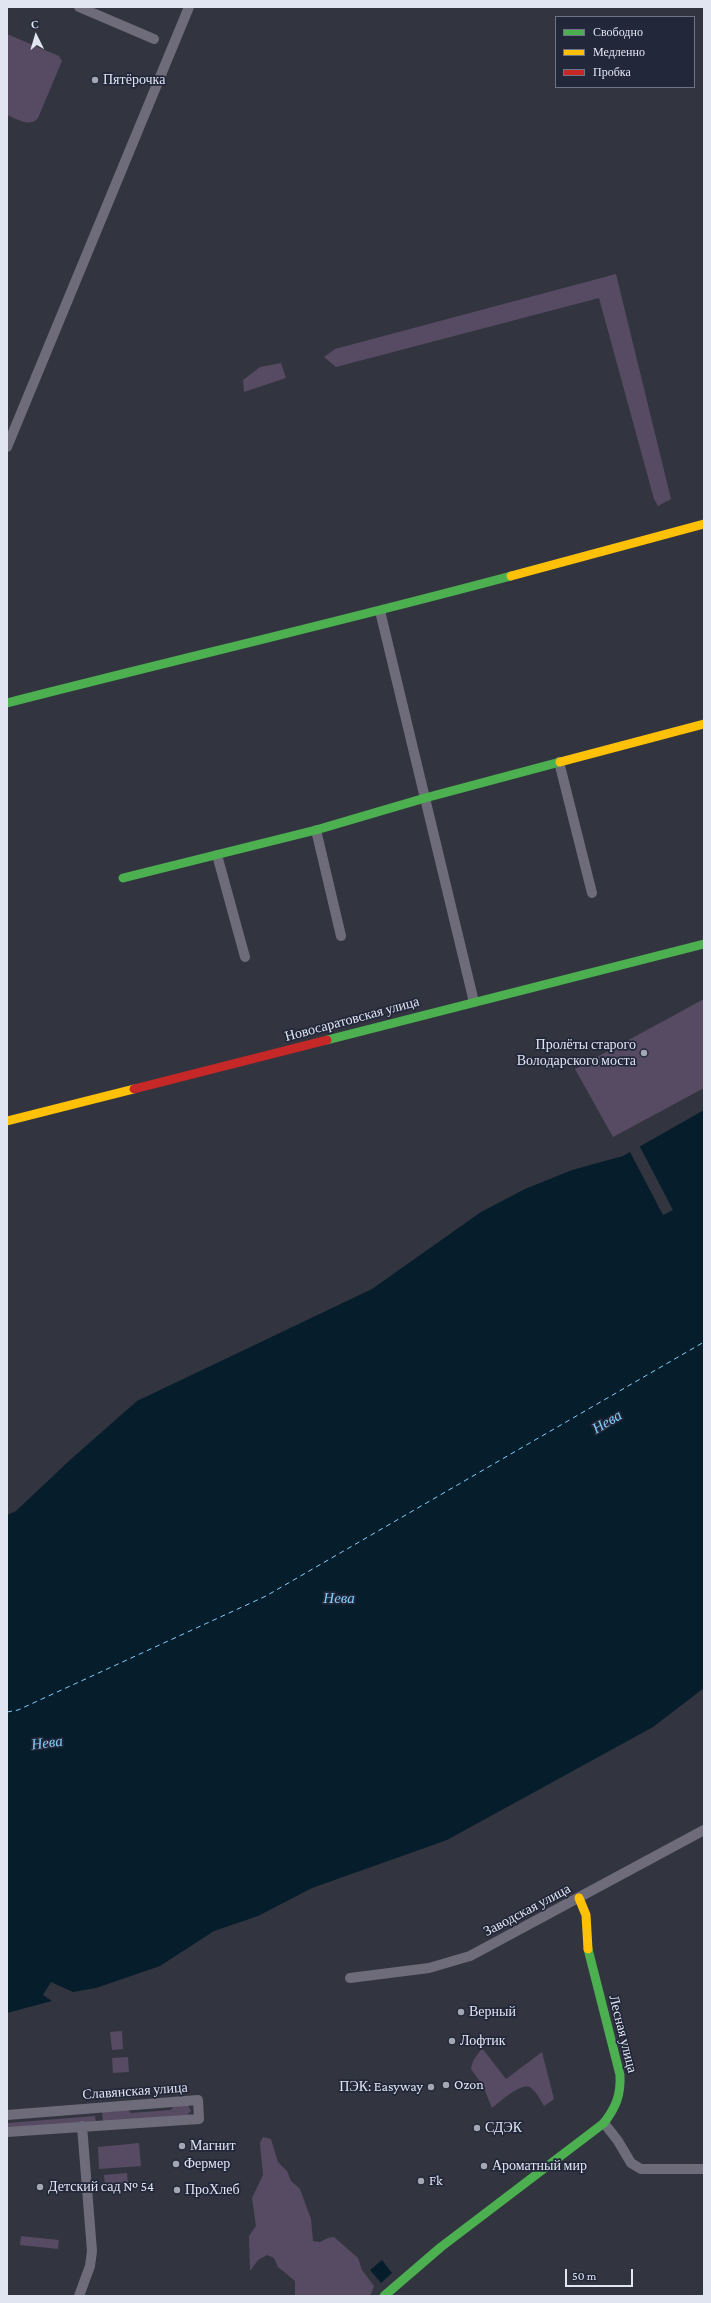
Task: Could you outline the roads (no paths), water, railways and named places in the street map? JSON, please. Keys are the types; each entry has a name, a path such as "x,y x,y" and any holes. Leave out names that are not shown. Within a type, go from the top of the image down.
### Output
{"street":[{"path":"79,7 154,39"},
{"path":"7,447 188,7"},
{"path":"7,703 193,655 380,611 704,524"},
{"path":"380,611 474,1002"},
{"path":"123,878 316,830 425,798 704,724"},
{"path":"559,762 592,893"},
{"path":"316,830 341,936"},
{"path":"217,855 244,957"},
{"name":"Новосаратовская улица","path":"7,1121 704,944"},
{"name":"Заводская улица","path":"350,1978 429,1968 470,1956 704,1830"},
{"name":"Лесная улица","path":"384,2296 441,2247 604,2123 615,2109 621,2094 620,2075 588,1951 586,1916 579,1898"},
{"name":"Славянская улица","path":"7,2115 198,2100 199,2119 7,2132"},
{"path":"604,2123 618,2141 631,2163 641,2169 704,2169"},
{"path":"79,2296 90,2266 92,2251 82,2126"}],"water":[{"name":"Нева","path":"704,1110 704,1688 653,1727 447,1840 312,1888 258,1916 214,1931 160,1966 96,1988 73,1992 51,1982 43,1995 52,2001 7,2013 7,1515 16,1511 70,1460 137,1401 372,1289 481,1212 525,1189 572,1170 623,1156"},
{"path":"382,2260 392,2273 381,2283 370,2270"}],"place":[{"name":"Пятёрочка","path":"95,80"},
{"name":"Пролёты старого Володарского моста","path":"644,1053"},
{"name":"Верный","path":"461,2012"},
{"name":"Лофтик","path":"452,2041"},
{"name":"Ozon","path":"446,2085"},
{"name":"ПЭК: Easyway","path":"431,2087"},
{"name":"СДЭК","path":"477,2128"},
{"name":"Магнит","path":"182,2146"},
{"name":"Фермер","path":"176,2164"},
{"name":"Ароматный мир","path":"484,2166"},
{"name":"Fk","path":"421,2181"},
{"name":"Детский сад № 54","path":"40,2187"},
{"name":"ПроХлеб","path":"177,2190"}]}
